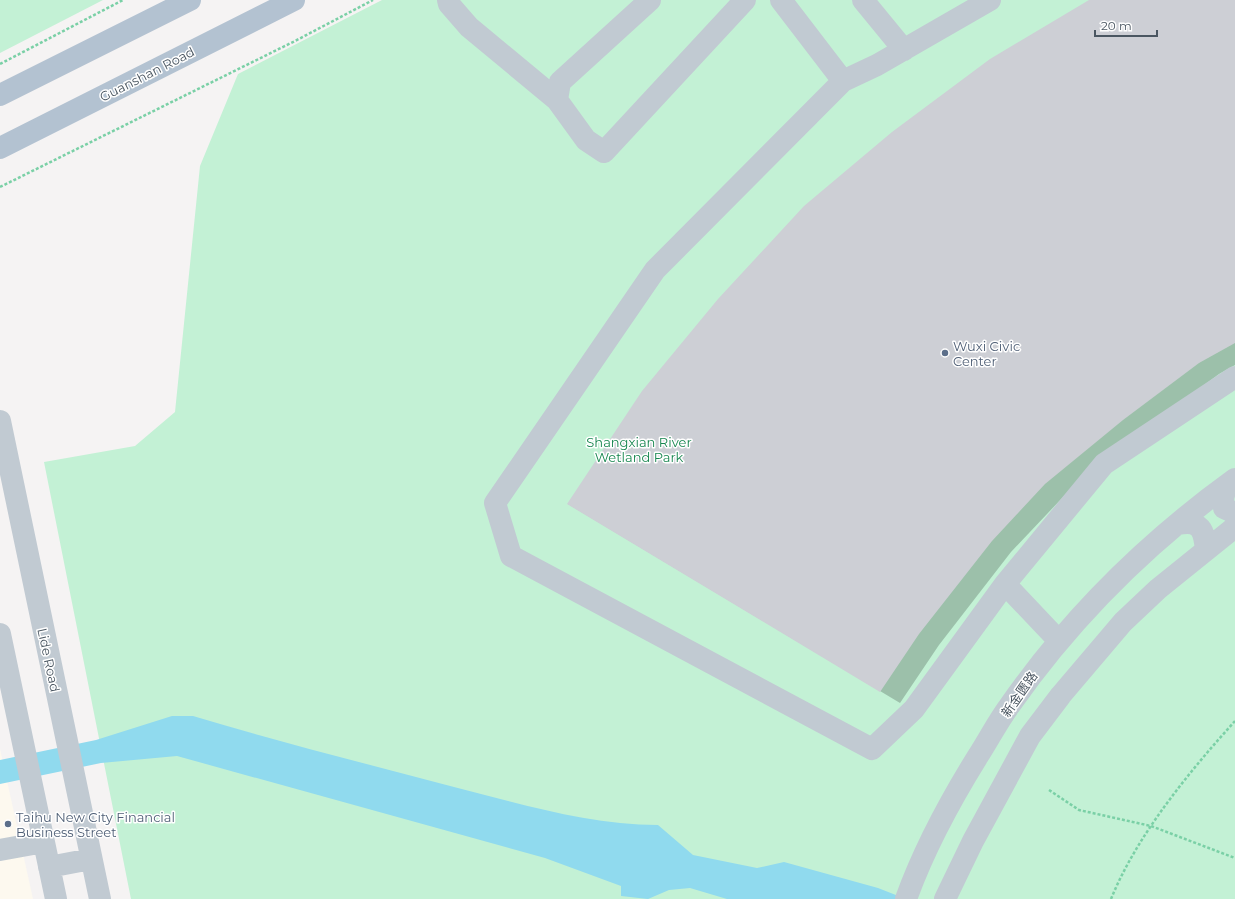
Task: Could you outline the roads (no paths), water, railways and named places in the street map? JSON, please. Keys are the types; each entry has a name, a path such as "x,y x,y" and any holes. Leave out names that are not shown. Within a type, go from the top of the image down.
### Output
{"main road":[{"path":"0,96 190,0"},
{"name":"Guanshan Road","path":"0,148 294,0"}],"street":[{"path":"448,0 449,4 469,27 557,100 586,140 604,152 741,2"},
{"path":"557,100 560,82 650,0"},
{"path":"781,0 843,81"},
{"path":"863,0 904,50"},
{"path":"990,0 877,65 843,81 655,270 495,503 511,556 872,749 914,709 1005,584 1104,464 1235,377"},
{"name":"Lide Road","path":"0,421 100,899"},
{"name":"新金匮路","path":"1231,482 1223,498 1224,508 1235,513"},
{"name":"新金匮路","path":"907,897 936,831 966,776 1009,706 1059,641 1087,609 1138,559 1201,504 1231,482"},
{"path":"1178,524 1190,522 1200,527 1204,535 1206,550"},
{"path":"945,899 973,841 1030,736 1123,622 1158,589 1235,527"},
{"path":"1005,584 1059,641"},
{"path":"0,634 56,899"},
{"path":"0,850 44,842"},
{"path":"49,867 91,859"}],"water":[{"path":"172,716 193,716 324,753 555,812 606,821 658,825 693,855 757,868 784,862 878,888 906,899 727,899 690,888 669,890 648,899 621,896 621,886 545,858 177,756 101,763 0,784 0,760 96,740"}],"place":[{"name":"Wuxi Civic Center","path":"945,353"},
{"name":"Taihu New City Financial Business Street","path":"8,824"}],"park label":[{"name":"Shangxian River Wetland Park","path":"639,450"}]}
